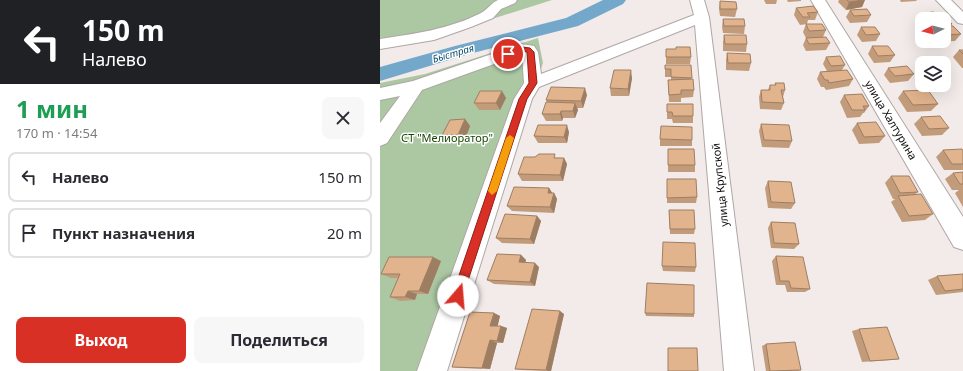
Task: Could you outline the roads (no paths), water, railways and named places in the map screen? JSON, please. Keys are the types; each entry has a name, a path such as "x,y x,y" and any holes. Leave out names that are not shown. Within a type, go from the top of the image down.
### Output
{"street":[{"path":"380,44 434,35 488,15 496,6 510,0"},
{"name":"улица Халтурина","path":"818,0 963,240"},
{"path":"943,0 963,20"},
{"path":"432,371 523,99 533,83 699,8"},
{"name":"улица Крупской","path":"699,8 739,371"},
{"path":"380,94 416,86 522,49 528,49 530,52 533,83"},
{"path":"380,138 416,86"}],"waterway":[{"name":"Быстрая","path":"380,74 462,50 572,22 617,0"}],"park label":[{"name":"СТ \"Мелиоратор\"","path":"447,138"}]}
